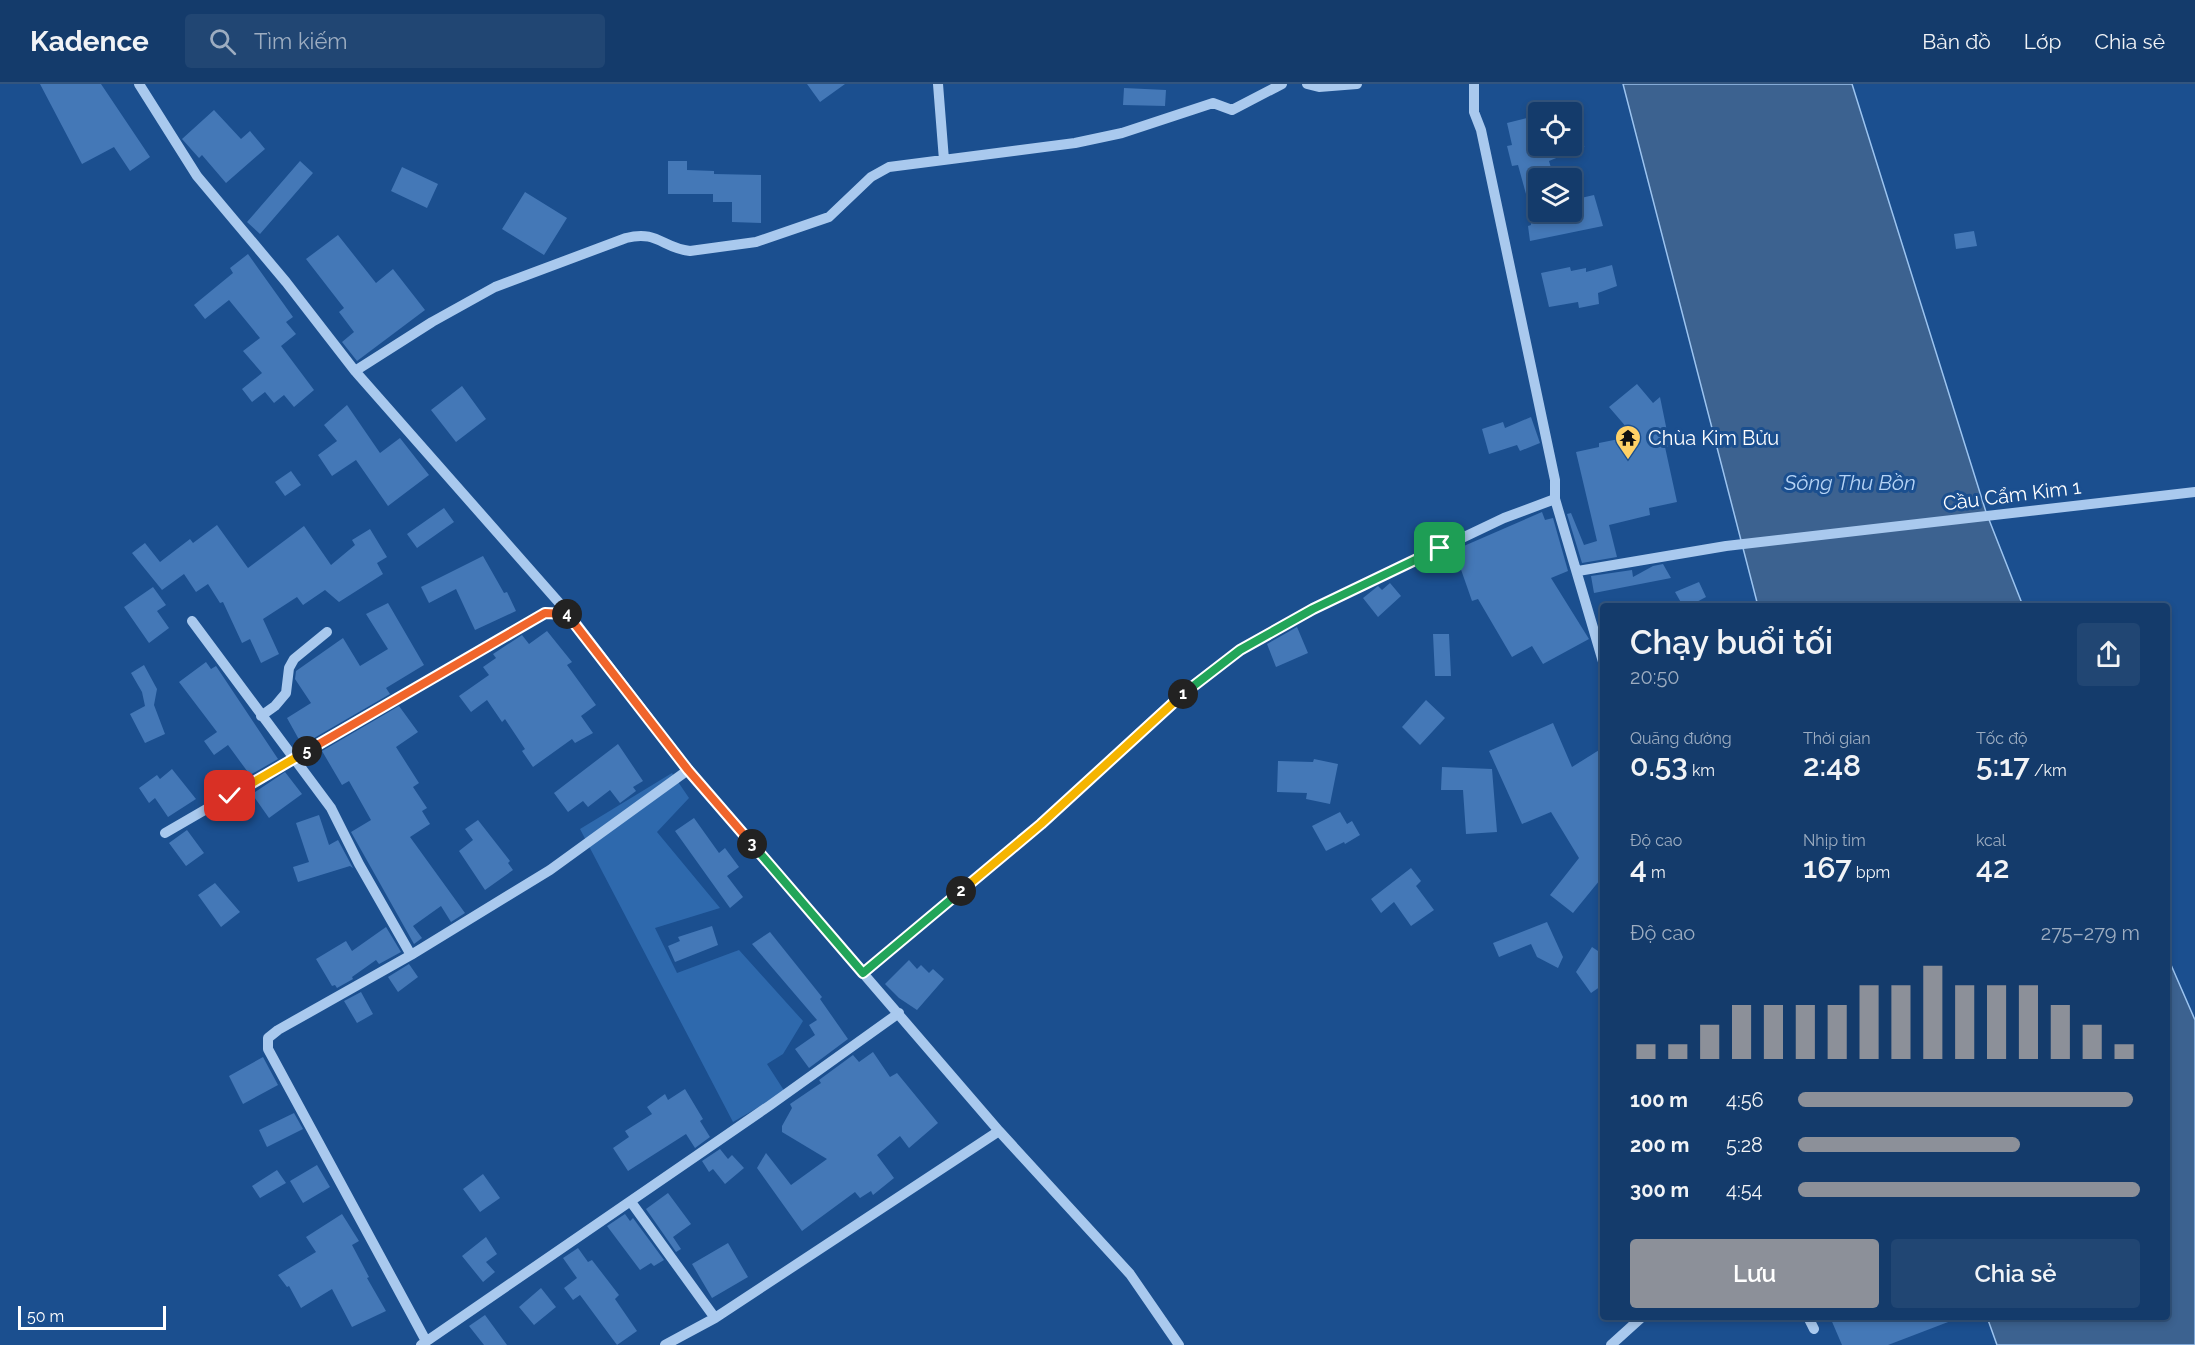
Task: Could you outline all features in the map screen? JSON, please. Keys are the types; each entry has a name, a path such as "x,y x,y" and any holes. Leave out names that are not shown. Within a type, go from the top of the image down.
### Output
{"street":[{"path":"139,84 197,176 286,282 355,371 569,614 688,770 999,1131 1130,1274 1179,1345"},
{"path":"938,84 944,160"},
{"path":"355,371 432,322 495,287 626,238 642,234 679,250 690,251 756,242 829,217 879,171 889,167 1075,143 1122,133 1213,103 1232,110 1282,84"},
{"path":"1307,84 1319,87 1357,84"},
{"path":"1474,84 1474,112 1481,130 1555,480 1555,499 1600,650"},
{"name":"Cầu Cẩm Kim 1","path":"1578,571 1726,546 2195,492"},
{"path":"863,973 1041,824 1183,693 1240,650 1313,609 1504,518 1555,499"},
{"path":"165,832 545,613 569,614"},
{"path":"192,621 332,808 359,864 411,955"},
{"path":"261,716 275,706 286,693 289,668 294,659 327,632"},
{"path":"688,770 550,870 411,955 278,1030 268,1038 267,1045 423,1343 631,1202 899,1013"},
{"path":"665,1345 715,1318 999,1131"},
{"path":"631,1202 715,1318"},
{"path":"1611,1345 1639,1320"},
{"path":"1810,1320 1814,1329"}],"shaded area":[{"path":"672,773 689,798 657,832 720,908 655,928 677,973 739,950 803,1021 783,1054 767,1064 785,1092 733,1122 580,829"}],"water":[{"name":"Sông Thu Bồn","path":"1623,84 1852,84 1986,512 2022,603 1757,603"},
{"path":"2170,963 2195,1020 2195,1345 1997,1345 1988,1320 2170,1320"}],"building":[{"path":"40,84 101,84 150,157 130,171 114,147 82,164"},
{"path":"807,84 845,84 820,102"},
{"path":"1124,88 1166,90 1165,106 1123,105"},
{"path":"214,110 241,139 250,131 265,149 226,183 202,155 199,158 182,139"},
{"path":"1528,118 1528,156 1561,156 1549,161 1551,168 1528,168 1528,201 1518,165 1512,166 1507,146 1512,145 1507,123"},
{"path":"300,161 313,173 260,234 247,222"},
{"path":"668,161 687,161 687,170 714,171 714,174 761,175 761,223 732,222 732,202 713,202 713,194 668,194"},
{"path":"402,167 438,184 427,208 391,191"},
{"path":"525,192 567,218 544,255 502,229"},
{"path":"1594,195 1603,226 1530,241 1528,226 1531,222 1582,222 1582,198"},
{"path":"1974,231 1977,246 1956,249 1954,234"},
{"path":"338,235 376,283 393,269 425,310 357,361 342,342 354,332 339,312 344,308 306,259"},
{"path":"248,254 293,317 286,322 296,334 281,346 314,390 294,407 284,395 274,403 265,392 252,402 242,389 262,373 243,351 260,338 229,300 205,319 194,305 233,273 230,268"},
{"path":"1612,265 1617,286 1598,293 1599,304 1579,308 1578,302 1549,307 1541,273 1570,267 1571,271 1586,268 1586,272"},
{"path":"1637,384 1653,403 1660,397 1670,446 1665,447 1677,502 1649,508 1650,515 1609,525 1617,557 1582,563 1567,514 1571,513 1584,545 1597,541 1576,452 1599,447 1599,443 1634,436 1609,407"},
{"path":"462,386 486,419 456,442 431,410"},
{"path":"347,405 380,453 400,438 429,475 388,506 356,460 332,476 318,455 337,441 324,425"},
{"path":"1531,417 1540,443 1520,451 1517,445 1489,454 1482,429 1503,422 1505,428"},
{"path":"291,471 301,485 285,496 275,482"},
{"path":"444,508 454,522 417,548 407,534"},
{"path":"1542,512 1545,520 1553,518 1568,571 1551,578 1589,639 1543,664 1532,646 1512,657 1478,599 1472,601 1458,561 1453,563 1450,552"},
{"path":"217,525 248,568 304,526 331,565 355,545 352,540 370,529 387,557 377,563 383,574 339,602 325,590 303,605 297,597 263,619 279,654 261,663 250,639 242,643 223,602 220,603 208,584 196,592 184,574 162,590 132,553 145,543 160,562 190,539 193,543"},
{"path":"483,556 504,593 507,592 516,611 475,630 456,589 429,603 421,587"},
{"path":"1663,564 1671,578 1594,593 1591,576 1632,570 1633,577 1653,566"},
{"path":"1699,582 1706,597 1695,603 1681,603 1675,592"},
{"path":"1390,583 1401,596 1378,617 1363,598 1378,586 1382,590"},
{"path":"153,587 166,605 157,611 169,628 149,643 124,607"},
{"path":"388,603 424,665 386,688 390,694 302,745 287,718 311,703 295,679 296,671 343,638 360,666 388,649 366,614"},
{"path":"1297,627 1308,653 1276,667 1267,644"},
{"path":"547,631 572,662 567,665 596,705 581,716 593,733 575,743 572,739 533,767 522,751 525,749 505,719 502,722 487,700 471,712 459,696 489,675 483,667 496,658 493,654 522,635 529,644"},
{"path":"1433,634 1449,634 1451,676 1435,676"},
{"path":"206,662 211,669 216,666 278,759 250,775 228,745 214,755 204,741 217,732 179,682"},
{"path":"144,665 157,689 154,705 165,734 145,743 130,714 145,706 142,692 131,673"},
{"path":"1426,700 1445,718 1420,745 1402,727"},
{"path":"399,706 418,732 396,747 419,783 413,787 427,808 422,811 430,824 410,837 465,913 451,922 441,906 413,926 422,938 414,944 351,832 371,820 349,781 342,785 322,751"},
{"path":"1553,723 1572,767 1600,750 1600,880 1573,913 1550,895 1579,858 1551,812 1522,824 1489,751"},
{"path":"618,744 643,781 633,787 636,791 620,803 610,790 588,807 583,801 568,812 554,793"},
{"path":"1314,759 1338,764 1330,804 1306,799 1307,793 1277,792 1278,761 1313,762"},
{"path":"1442,767 1492,769 1497,832 1466,834 1463,790 1441,790"},
{"path":"172,769 196,799 168,817 155,798 149,803 139,788 157,775 160,779"},
{"path":"285,772 302,794 269,818 252,794"},
{"path":"1340,812 1347,824 1352,821 1360,835 1326,851 1312,826"},
{"path":"319,815 329,845 338,840 353,868 350,866 298,882 293,867 309,862 296,823"},
{"path":"694,818 719,853 725,848 739,867 727,876 743,897 730,908 675,831"},
{"path":"478,820 510,861 508,863 513,870 485,890 459,851 473,840 465,829"},
{"path":"187,830 204,853 186,866 169,843"},
{"path":"1411,868 1421,881 1416,886 1434,910 1411,926 1394,902 1381,913 1371,899"},
{"path":"215,883 240,912 221,927 198,895"},
{"path":"1547,922 1563,957 1558,968 1537,957 1531,944 1499,957 1493,943"},
{"path":"712,926 718,945 675,962 668,946 680,941 678,937"},
{"path":"386,927 401,952 379,964 376,960 352,977 353,979 337,988 335,985 332,986 316,959 346,941 352,951"},
{"path":"770,932 822,997 820,999 848,1039 809,1068 795,1049 815,1035 809,1025 817,1020 752,944"},
{"path":"1592,947 1600,952 1600,987 1591,993 1576,972"},
{"path":"909,960 917,969 921,965 929,973 933,969 944,979 917,1010 899,998 885,984"},
{"path":"409,964 418,977 398,992 388,977"},
{"path":"361,992 373,1014 357,1023 344,1001"},
{"path":"873,1052 890,1077 897,1073 938,1123 909,1148 900,1136 877,1155 894,1178 873,1195 871,1191 860,1198 855,1192 802,1231 757,1168 766,1153 791,1185 827,1159 782,1132 782,1126 792,1108 790,1104 821,1083 819,1080 853,1055 859,1062"},
{"path":"263,1057 278,1085 243,1104 229,1076"},
{"path":"685,1089 703,1119 700,1121 710,1137 695,1148 686,1134 628,1171 613,1148 629,1137 625,1131 652,1114 647,1107 665,1094 668,1100"},
{"path":"294,1113 303,1129 267,1147 259,1130"},
{"path":"720,1149 728,1159 732,1155 744,1168 725,1184 713,1169 709,1172 702,1161"},
{"path":"317,1165 330,1187 303,1203 290,1181"},
{"path":"277,1170 286,1183 260,1198 252,1186"},
{"path":"483,1174 500,1198 480,1212 463,1189"},
{"path":"668,1193 691,1224 673,1237 681,1249 676,1252 646,1209"},
{"path":"342,1214 359,1241 352,1245 386,1311 352,1327 332,1289 301,1308 289,1286 287,1287 278,1275 316,1252 306,1237"},
{"path":"625,1214 630,1221 633,1218 664,1260 654,1266 651,1263 640,1270 607,1226"},
{"path":"486,1237 497,1254 486,1262 495,1272 483,1282 462,1256"},
{"path":"728,1243 748,1277 712,1298 692,1264"},
{"path":"578,1248 588,1262 592,1260 619,1295 615,1299 637,1331 617,1345 580,1295 573,1300 564,1288 577,1278 563,1258"},
{"path":"541,1288 556,1307 534,1325 519,1307"},
{"path":"485,1315 507,1345 484,1345 469,1326"},
{"path":"1831,1320 1953,1320 1888,1345 1842,1345"}],"place":[{"name":"Chùa Kim Bửu","path":"1628,461"}],"route":[{"path":"230,796 545,613 569,614 688,770 863,973 1041,824 1183,693 1240,650 1313,609 1440,548"}]}
